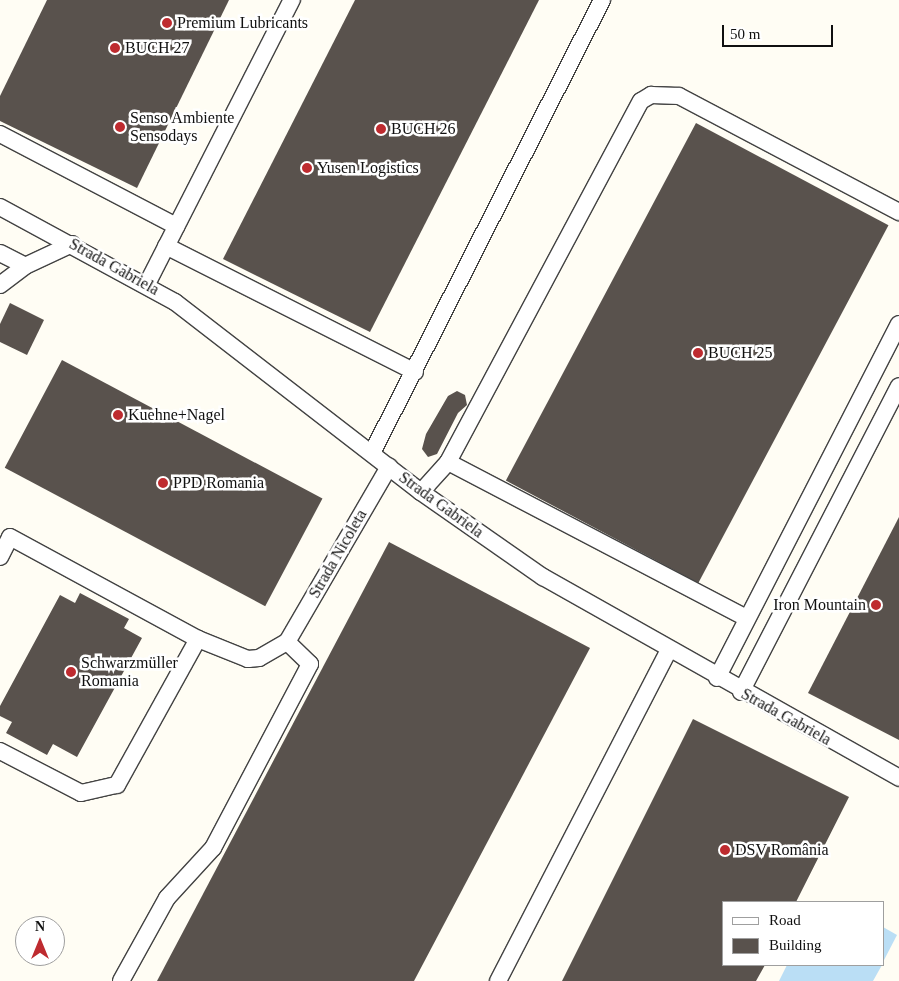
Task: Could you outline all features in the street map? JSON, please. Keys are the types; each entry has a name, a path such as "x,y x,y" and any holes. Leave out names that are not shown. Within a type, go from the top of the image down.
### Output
{"street":[{"path":"147,284 292,0"},
{"path":"372,453 415,372 602,0"},
{"path":"421,492 448,462 641,101 651,95 679,96 899,212"},
{"path":"0,134 176,226"},
{"name":"Strada Gabriela","path":"0,207 147,284 421,492 544,577 668,652 899,778"},
{"path":"0,285 25,266 72,244"},
{"path":"166,246 415,372"},
{"path":"0,253 25,266"},
{"path":"717,678 899,324"},
{"path":"741,692 899,386"},
{"path":"448,462 747,618"},
{"name":"Strada Nicoleta","path":"287,642 388,467"},
{"path":"0,556 10,537 198,639 248,658 270,656 287,642 310,664 213,848 167,898 122,981"},
{"path":"0,751 80,793 117,785 198,639"},
{"path":"498,981 668,652"}],"water":[{"path":"884,928 897,935 884,960"},
{"path":"786,966 881,966 873,981 779,981"}],"building":[{"name":"BUCH 27","path":"47,0 229,0 137,188 0,121 0,96"},
{"name":"BUCH 26","path":"355,0 539,0 370,332 223,259"},
{"name":"BUCH 25","path":"696,123 888,225 698,583 506,481"},
{"path":"10,303 44,320 27,355 0,342 0,324"},
{"name":"PPD Romania","path":"62,360 322,498 265,606 5,468"},
{"path":"457,391 465,395 467,405 458,413 437,454 428,457 422,449 426,434 448,396"},
{"name":"Iron Mountain","path":"899,517 899,740 808,693"},
{"path":"389,542 590,648 414,981 157,981"},
{"name":"Schwarzmüller Romania","path":"80,593 129,619 124,628 142,638 77,757 53,744 47,755 6,733 12,722 0,716 0,706 60,595 75,603"},
{"name":"DSV România","path":"693,719 849,797 797,901 722,901 722,966 764,966 756,981 562,981"}],"place":[{"name":"Premium Lubricants","path":"167,23"},
{"name":"BUCH 27","path":"115,48"},
{"name":"Senso Ambiente Sensodays","path":"120,127"},
{"name":"BUCH 26","path":"381,129"},
{"name":"Yusen Logistics","path":"307,168"},
{"name":"BUCH 25","path":"698,353"},
{"name":"Kuehne+Nagel","path":"118,415"},
{"name":"PPD Romania","path":"163,483"},
{"name":"Iron Mountain","path":"876,605"},
{"name":"Schwarzmüller Romania","path":"71,672"},
{"name":"DSV România","path":"725,850"}]}
